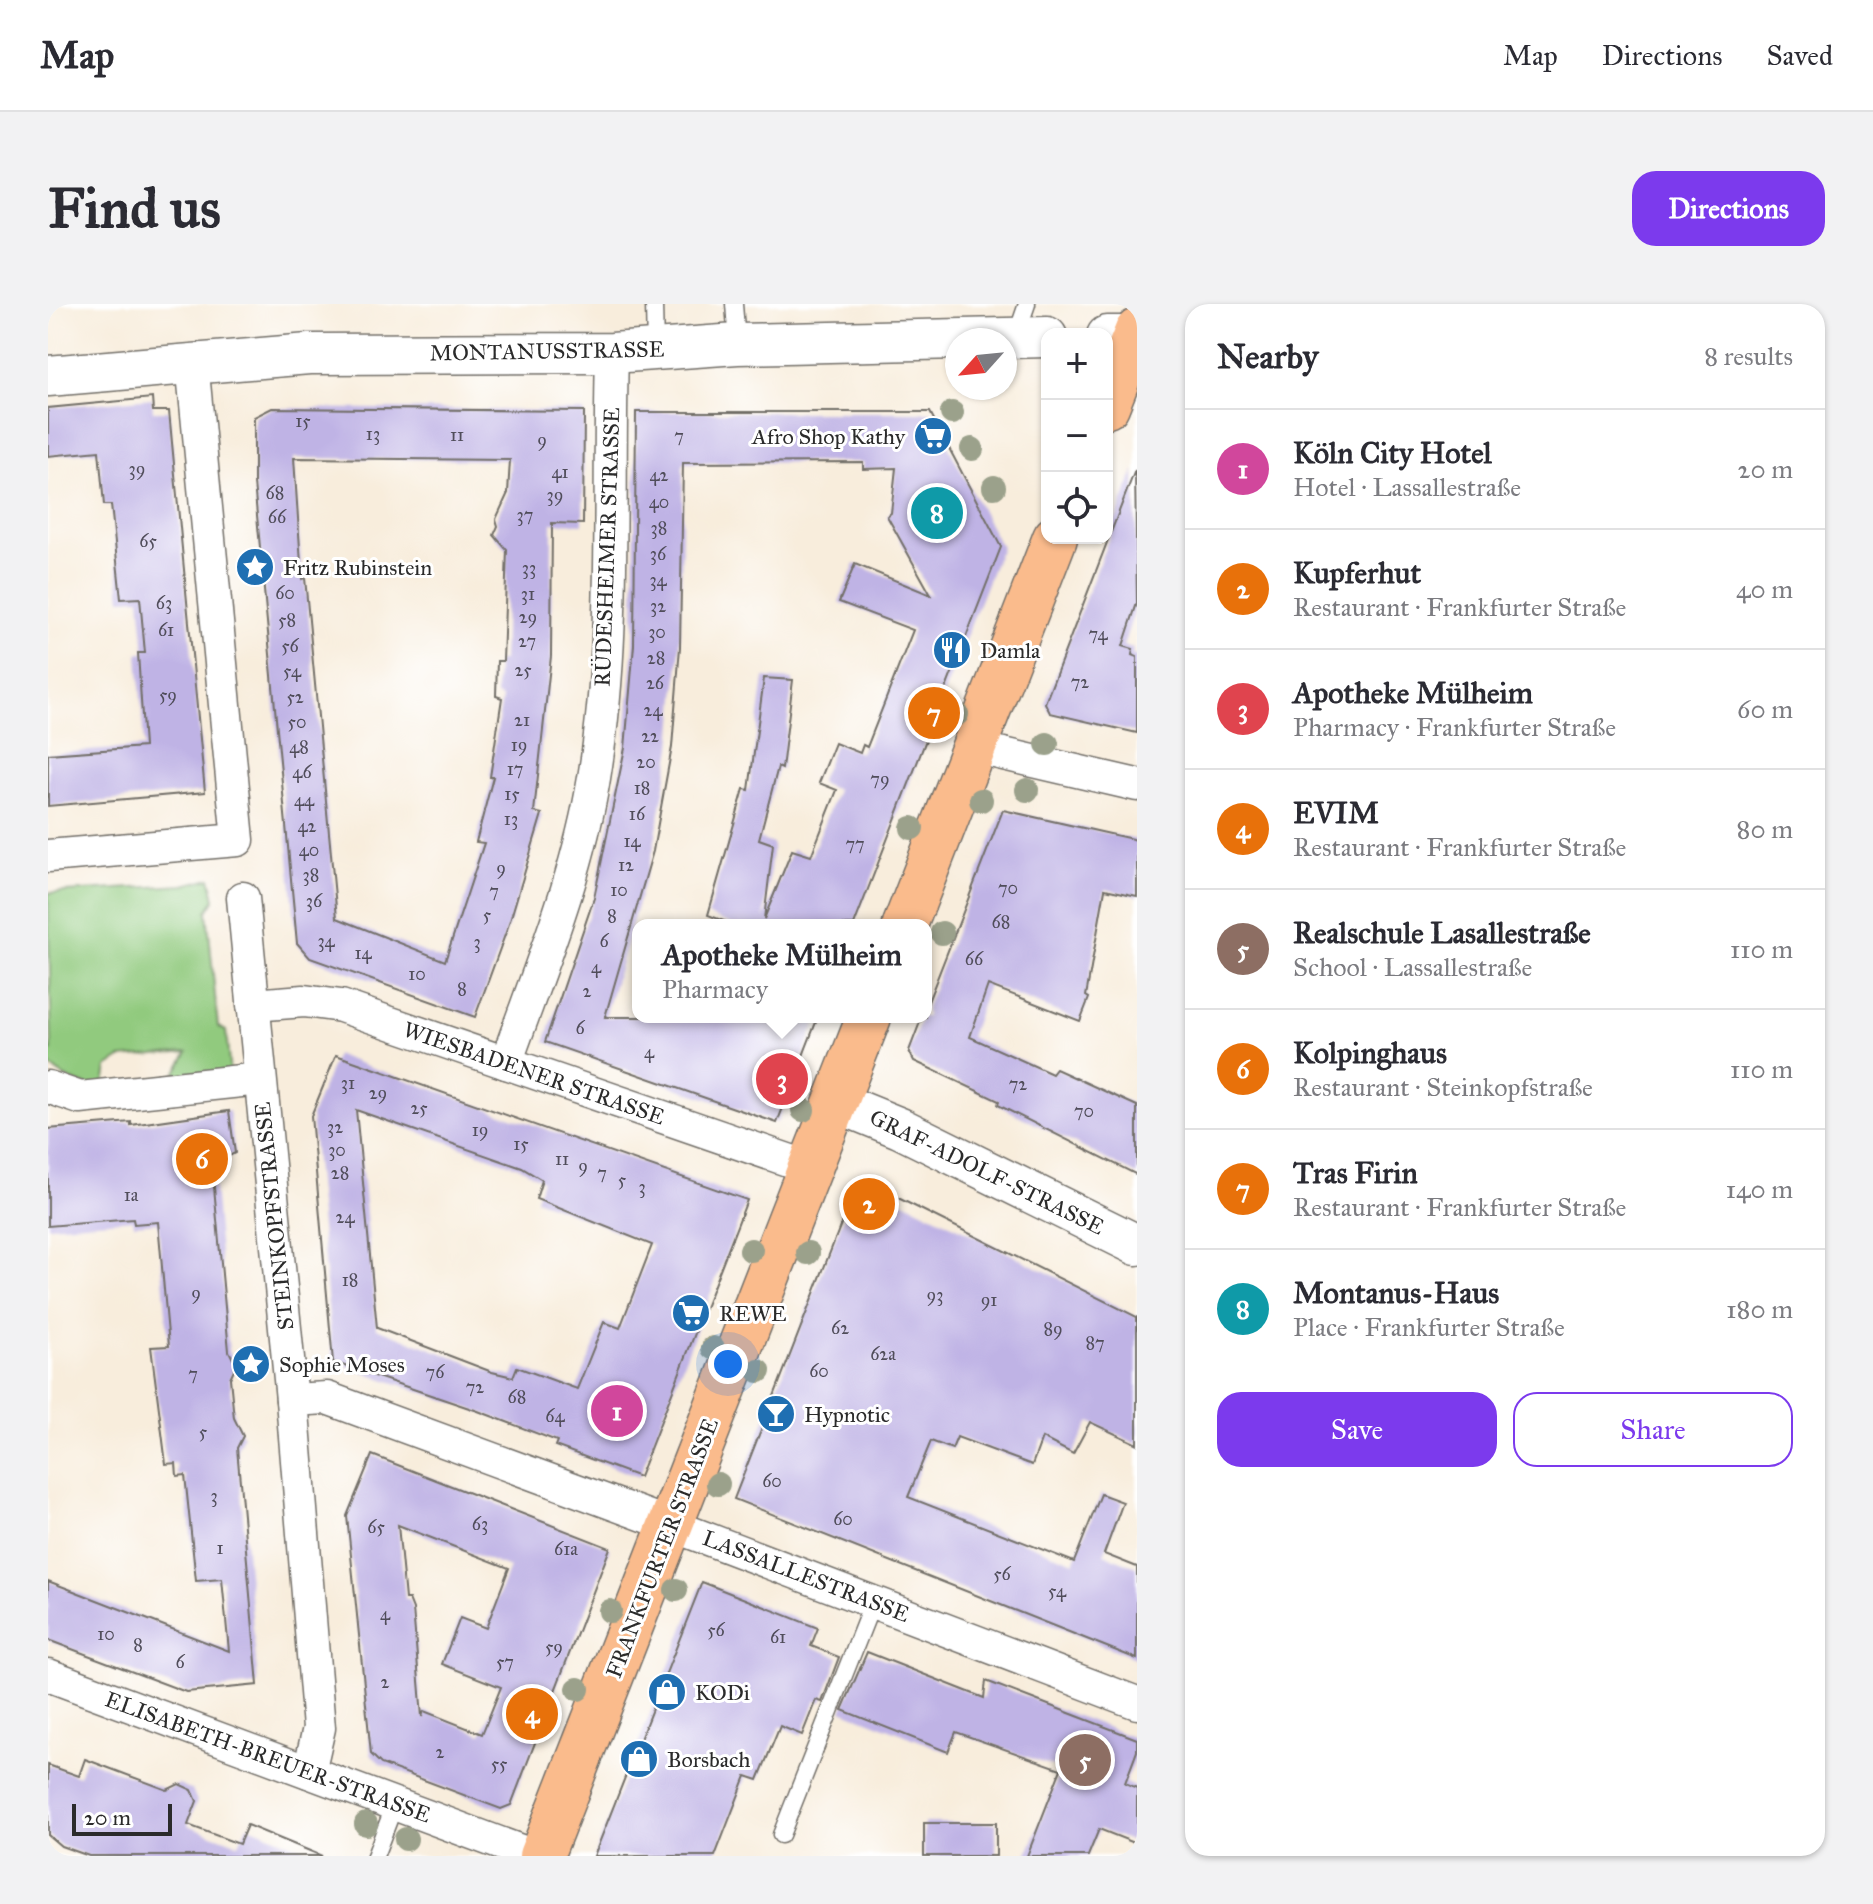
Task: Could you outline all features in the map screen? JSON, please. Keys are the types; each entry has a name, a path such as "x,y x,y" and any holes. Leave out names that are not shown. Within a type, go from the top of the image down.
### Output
{"main road":[{"path":"1109,400 1129,335"},
{"path":"907,919 1053,544"},
{"name":"FRANKFURTER STRASSE","path":"541,1856 867,1023"}],"street":[{"name":"MONTANUSSTRASSE","path":"48,376 309,354 612,353 1030,326"},
{"name":"RÜDESHEIMER STRASSE","path":"506,1063 571,880 594,778 608,649 612,353"},
{"path":"48,856 238,840 192,362"},
{"path":"973,747 1137,785"},
{"name":"STEINKOPFSTRASSE","path":"243,898 292,1400 319,1728 309,1772"},
{"name":"WIESBADENER STRASSE","path":"253,1005 304,1001 341,1006 811,1168"},
{"path":"49,1089 80,1098 260,1079"},
{"name":"GRAF-ADOLF-STRASSE","path":"836,1102 900,1128 1137,1245"},
{"name":"LASSALLESTRASSE","path":"292,1400 327,1398 1137,1703"},
{"name":"ELISABETH-BREUER-STRASSE","path":"48,1675 534,1856"}],"lane":[{"path":"654,304 655,350"},
{"path":"734,304 737,344"},
{"path":"781,1835 873,1602"},
{"path":"375,1856 395,1804"}],"green space":[{"path":"210,878 215,899 207,911 218,1027 226,1031 230,1075 170,1082 188,1052 121,1058 107,1067 103,1090 60,1074 48,1064 48,1049 52,1050 48,893 184,885"}],"building":[{"path":"152,398 153,411 169,411 205,792 48,806 48,754 144,747 138,653 145,653 140,598 121,599 111,505 104,505 99,451 48,456 48,408"},
{"path":"272,408 584,411 583,524 552,523 551,656 534,812 542,814 510,921 475,1017 310,958 297,943 254,483 254,417","holes":["294,458 510,460 508,493 496,519 498,526 494,535 507,550 503,661 497,661 496,696 502,698 490,777 493,777 476,842 484,843 445,961 337,918 305,578 302,579"]},
{"path":"636,412 930,412 1001,547 856,919 764,919 792,850 811,856 837,790 819,783 835,743 860,753 863,745 867,747 913,630 839,602 855,564 931,595 887,516 891,513 896,468 863,469 863,462 683,463 680,647 672,747 653,851 605,1017 632,1017 632,1023 816,1023 777,1123 545,1042 594,898 625,748 634,645"},
{"path":"1135,470 1137,603 1123,646 1133,649 1132,655 1137,657 1137,733 1050,713 1045,703 1106,544 1113,544 1113,527"},
{"path":"764,678 793,680 782,769 778,767 759,839 773,844 764,919 718,919 708,915 744,789 749,790"},
{"path":"1003,810 1137,840 1137,896 1105,889 1086,996 1089,998 1080,1021 988,985 970,1037 1052,1074 1056,1069 1137,1106 1137,1175 998,1105 999,1101 914,1061 909,1051 920,1023 932,1023 932,992"},
{"path":"336,1055 747,1200 639,1477 555,1446 557,1441 478,1411 333,1362 311,1116","holes":["356,1110 522,1168 542,1180 536,1199 652,1245 620,1328 604,1322 577,1389 517,1367 513,1377 492,1372 377,1328"]},
{"path":"229,1111 235,1153 212,1165 229,1351 236,1365 230,1378 234,1418 243,1436 237,1448 258,1685 186,1692 48,1640 48,1581 229,1651 222,1579 196,1581 185,1475 177,1476 176,1463 166,1464 151,1347 169,1346 158,1222 134,1224 133,1219 48,1226 48,1129 131,1122 131,1125"},
{"path":"868,1183 1137,1317 1137,1444 1090,1422 1073,1454 1042,1438 1032,1465 957,1437 952,1449 931,1441 908,1497 1074,1562 1101,1494 1123,1502 1104,1554 1137,1567 1137,1659 734,1499 855,1188"},
{"path":"372,1455 610,1548 511,1805 501,1809 381,1764 371,1754 347,1516","holes":["398,1525 509,1568 486,1628 460,1618 442,1664 501,1687 482,1734 424,1711 422,1717 413,1609 409,1599 405,1599"]},
{"path":"702,1582 818,1628 811,1646 839,1657 822,1702 816,1700 802,1735 780,1726 758,1780 746,1776 715,1856 594,1856"},
{"path":"867,1652 984,1698 986,1681 1137,1739 1137,1751 1125,1783 1137,1788 1137,1844 1099,1829 1088,1856 1027,1856 1061,1769 956,1732 948,1752 842,1710"},
{"path":"85,1759 167,1790 179,1784 192,1790 197,1801 188,1825 239,1844 247,1825 322,1856 89,1856 61,1846 48,1835 48,1765 79,1776"},
{"path":"924,1823 996,1823 996,1856 924,1856"}],"place":[{"name":"Afro Shop Kathy","path":"933,436"},
{"name":"Montanus-Haus","path":"937,513"},
{"name":"Fritz Rubinstein","path":"255,567"},
{"name":"Damla","path":"952,650"},
{"name":"Tras Firin","path":"934,713"},
{"name":"Apotheke Mülheim","path":"782,1079"},
{"name":"Kolpinghaus","path":"202,1159"},
{"name":"Kupferhut","path":"869,1204"},
{"name":"REWE","path":"691,1313"},
{"name":"Sophie Moses","path":"251,1364"},
{"name":"Köln City Hotel","path":"617,1411"},
{"name":"Hypnotic","path":"776,1414"},
{"name":"KODi","path":"667,1692"},
{"name":"EVIM","path":"532,1714"},
{"name":"Borsbach","path":"639,1759"},
{"name":"Realschule Lasallestraße","path":"1085,1760"}]}
